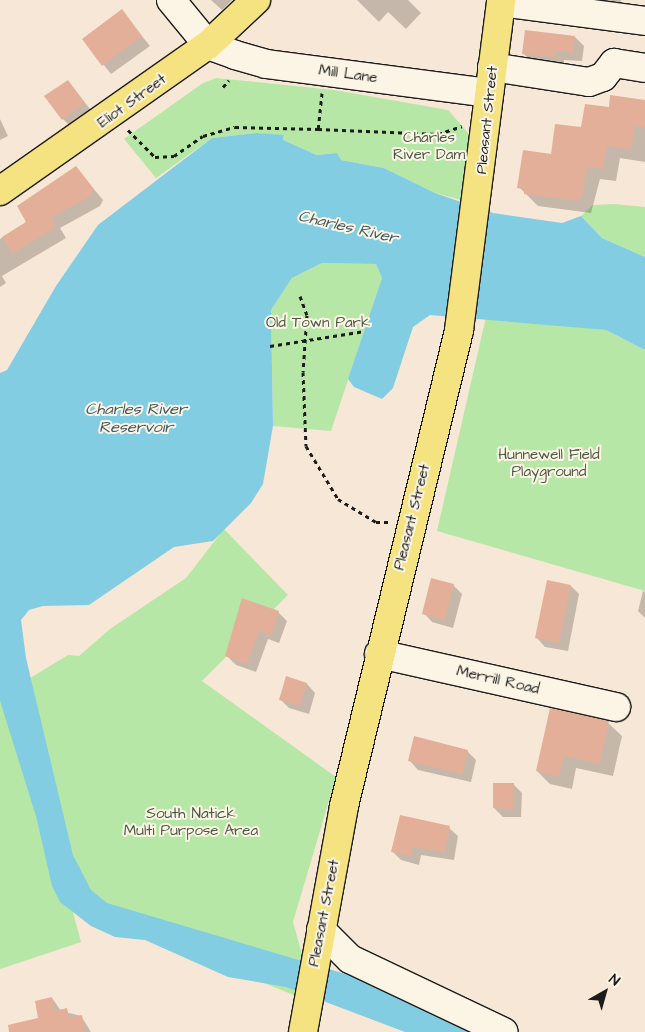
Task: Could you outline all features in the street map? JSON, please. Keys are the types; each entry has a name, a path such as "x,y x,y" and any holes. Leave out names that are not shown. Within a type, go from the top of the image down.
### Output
{"main road":[{"name":"Eliot Street","path":"0,191 114,115 208,45 256,0"},
{"name":"Pleasant Street","path":"305,1019 314,957 379,654 459,330 479,198 501,1"}],"street":[{"path":"171,0 208,45"},
{"path":"501,1 645,21"},
{"name":"Mill Lane","path":"208,45 266,64 325,71 491,80 590,82 603,77 614,64 645,68"},
{"name":"Merrill Road","path":"379,654 616,707"},
{"path":"321,930 350,959 504,1032"}],"path":[{"path":"318,129 325,71"},
{"path":"224,86 229,80"},
{"path":"114,115 155,157 174,156 203,136 235,127 438,134 459,126 488,126"},
{"path":"300,296 307,315 306,446 338,500 376,522 388,522"},
{"path":"270,346 306,343 365,331"}],"green space":[{"name":"Charles River Dam","path":"216,78 334,90 448,110 469,134 465,201 435,193 384,168 341,160 337,153 317,155 283,140 284,136 257,133 212,138 156,178 124,139 203,83"},
{"path":"614,204 645,207 645,257 602,238 581,216 593,205"},
{"name":"Old Town Park","path":"322,263 376,264 382,278 331,431 273,426 271,310 292,278"},
{"name":"Hunnewell Field Playground","path":"486,317 606,330 645,350 645,591 437,531"},
{"name":"South Natick Multi Purpose Area","path":"224,529 288,595 202,681 336,777 293,922 316,1004 71,905 81,942 0,969 0,678 27,680 68,655 79,656 110,629 186,578"}],"water":[{"name":"Charles River Reservoir","path":"257,133 284,135 283,140 317,155 337,153 341,160 384,168 435,193 493,213 562,223 581,216 602,238 645,257 645,350 606,330 430,315 413,327 393,388 382,399 354,387 348,379 382,278 376,264 322,263 292,278 271,310 273,426 263,484 251,503 213,541 174,547 89,605 43,606 29,610 21,620 26,658 73,855 91,890 107,903 406,992 495,1032 405,1032 286,987 228,977 145,940 115,937 91,926 60,902 52,886 36,816 0,701 0,373 7,370 56,286 98,225 212,138"}],"building":[{"path":"122,9 142,36 102,66 82,39"},
{"path":"525,30 575,36 573,53 556,51 555,57 522,54"},
{"path":"68,80 85,103 62,120 44,96"},
{"path":"610,95 645,100 645,127 635,126 631,149 607,146 603,169 587,167 582,197 577,201 524,194 524,189 517,188 523,150 551,154 555,124 581,127 585,104 609,107"},
{"path":"76,166 94,189 90,196 51,218 56,227 12,254 2,237 26,222 17,206"},
{"path":"431,578 454,584 445,620 422,614"},
{"path":"547,580 571,585 559,643 535,638"},
{"path":"242,598 279,611 271,635 259,631 247,664 225,656"},
{"path":"286,676 307,683 300,706 279,700"},
{"path":"550,708 609,721 600,764 564,756 559,777 536,771"},
{"path":"414,736 468,750 462,774 408,761"},
{"path":"493,783 514,783 513,809 493,808"},
{"path":"400,815 450,826 445,852 413,847 411,856 391,852"},
{"path":"52,997 55,1011 67,1008 69,1018 82,1015 85,1032 9,1032 8,1025 38,1018 35,1001"}],"water label":[{"name":"Charles River","path":"348,227"}]}
